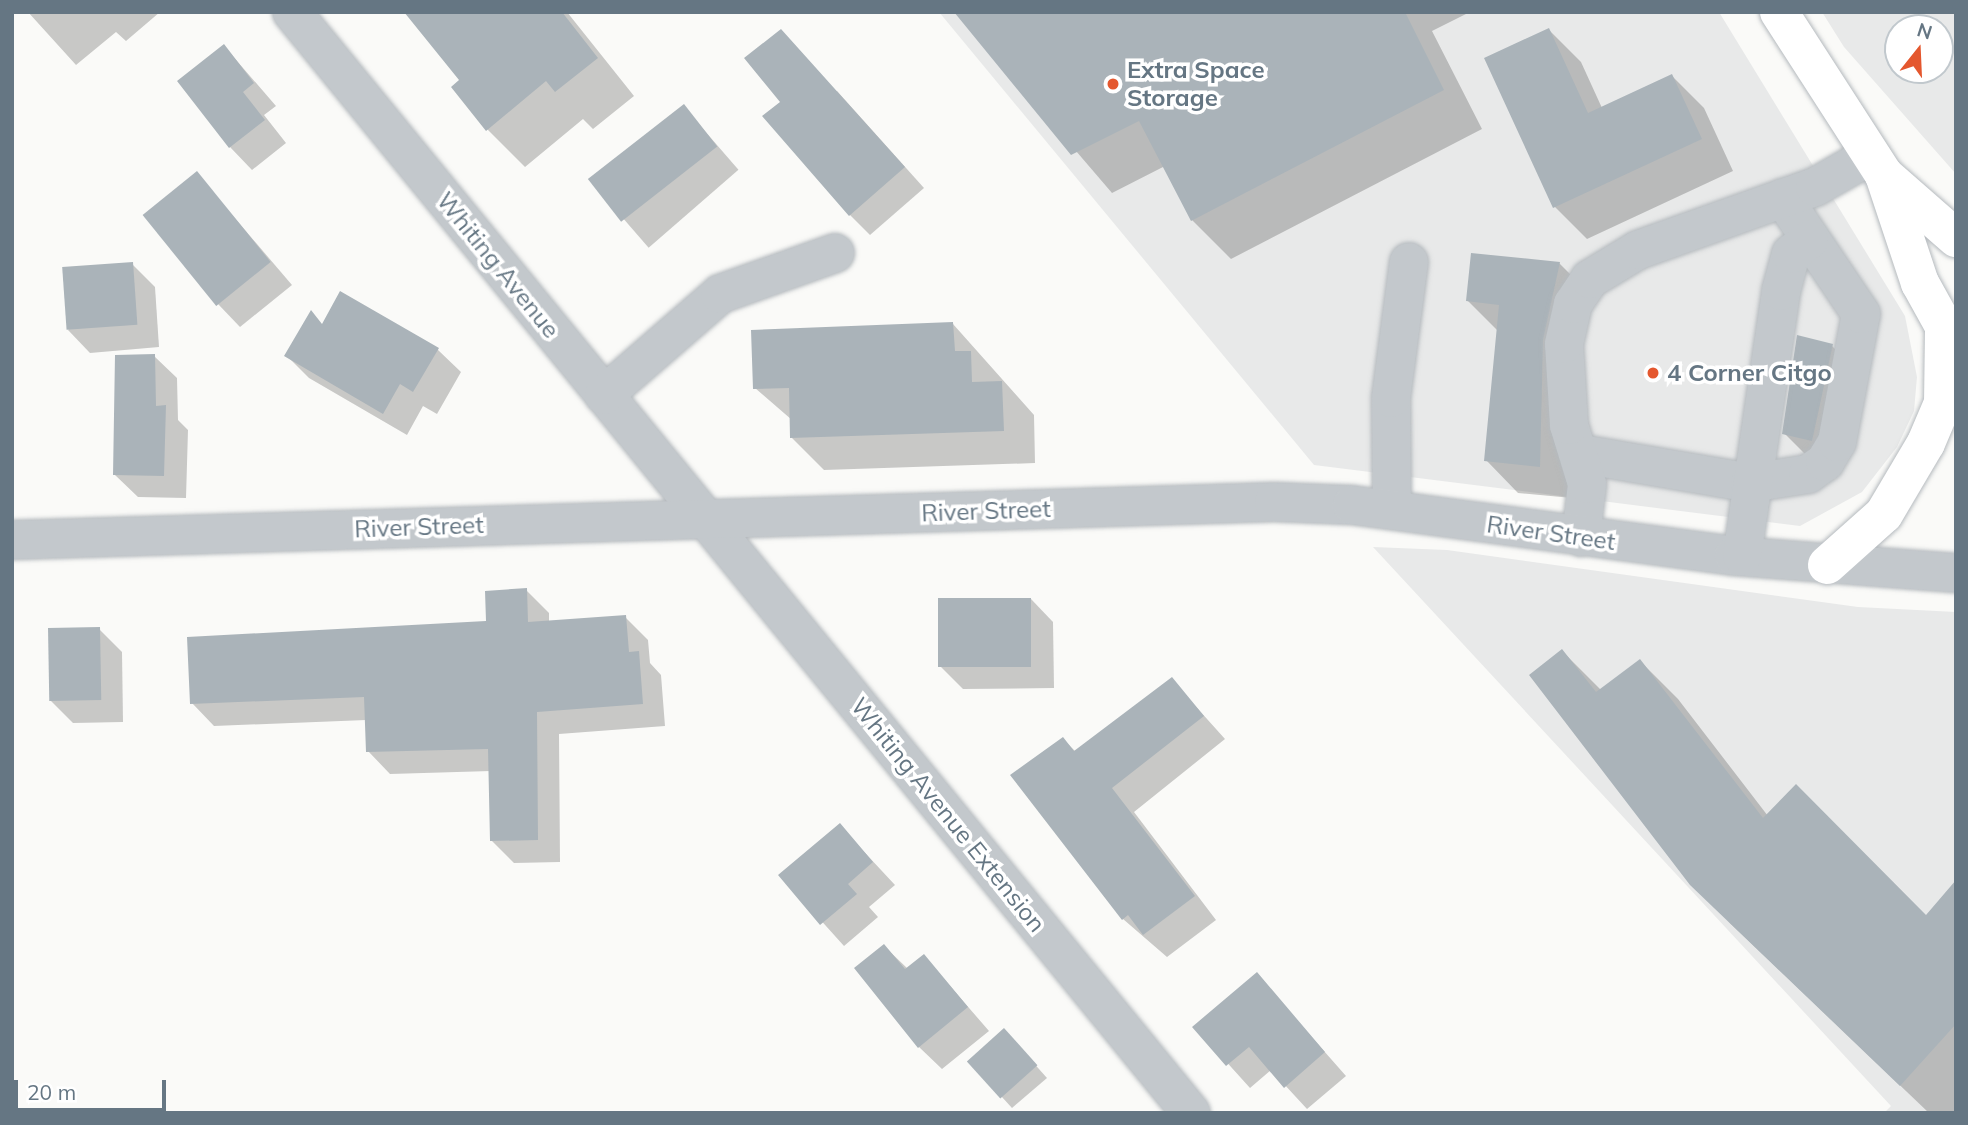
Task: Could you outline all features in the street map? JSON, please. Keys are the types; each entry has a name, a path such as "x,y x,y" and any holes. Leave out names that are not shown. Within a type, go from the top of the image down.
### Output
{"main road":[{"path":"1779,12 1877,165 1920,283 1950,340 1943,403 1926,443 1884,513 1826,565"},
{"path":"1877,165 1956,238"}],"street":[{"name":"Whiting Avenue","path":"292,12 705,518"},
{"path":"1581,537 1587,484 1581,454 1569,425 1564,344 1573,304 1590,279 1638,250 1877,165"},
{"path":"1581,454 1750,483 1808,474 1837,442 1861,314 1851,292 1809,240 1783,198"},
{"path":"1742,556 1750,483 1781,291 1791,254 1809,240"},
{"path":"604,395 720,294 835,253"},
{"path":"1392,510 1391,398 1409,262"},
{"name":"River Street","path":"12,540 1274,502 1392,510 1581,537 1826,565 1956,573"},
{"name":"Whiting Avenue Extension","path":"705,518 1191,1113"}],"shaded area":[{"path":"939,12 1719,12 1905,316 1917,377 1914,411 1897,447 1862,492 1800,526 1314,465"},
{"path":"1822,12 1956,12 1956,174 1844,47"},
{"path":"1373,547 1447,550 1858,607 1956,612 1956,1113 1884,1113 1891,1106"}],"building":[{"path":"404,12 562,12 598,58 555,92 546,81 486,131 451,87 459,80"},
{"path":"954,12 1405,12 1444,90 1191,221 1139,121 1071,155"},
{"path":"1549,28 1588,113 1672,74 1702,139 1553,208 1484,58"},
{"path":"781,29 905,167 849,216 762,116 780,102 744,58"},
{"path":"224,44 254,83 243,92 265,120 229,148 177,81"},
{"path":"684,104 717,147 621,222 588,179"},
{"path":"197,171 271,262 216,306 143,215"},
{"path":"1471,253 1560,262 1543,340 1540,467 1484,461 1499,305 1466,301"},
{"path":"133,262 137,325 67,330 62,267"},
{"path":"340,291 439,348 413,392 400,384 383,414 284,356 311,310 322,324"},
{"path":"953,322 955,351 971,351 972,382 1002,381 1004,431 790,438 789,388 753,389 751,330"},
{"path":"1797,335 1833,344 1812,441 1782,434"},
{"path":"155,354 156,406 166,405 164,476 113,475 115,355"},
{"path":"527,588 528,622 626,615 629,652 639,651 643,704 537,712 538,840 490,841 488,749 366,752 364,697 190,704 187,637 486,621 485,591"},
{"path":"938,598 1031,598 1031,667 938,667"},
{"path":"100,627 101,700 49,701 48,628"},
{"path":"1562,649 1596,692 1640,659 1763,818 1796,784 1926,915 1956,880 1956,1024 1900,1086 1690,885 1529,675"},
{"path":"1172,677 1204,716 1112,788 1195,896 1143,935 1128,915 1122,920 1010,775 1063,737 1074,751"},
{"path":"840,823 873,862 848,884 857,894 820,925 778,875"},
{"path":"884,944 905,969 924,954 968,1007 918,1048 854,968"},
{"path":"1257,972 1325,1052 1284,1088 1249,1047 1226,1066 1192,1027"},
{"path":"1004,1028 1037,1065 1000,1099 967,1061"}],"place":[{"name":"Extra Space Storage","path":"1113,84"},
{"name":"4 Corner Citgo","path":"1653,373"}]}
